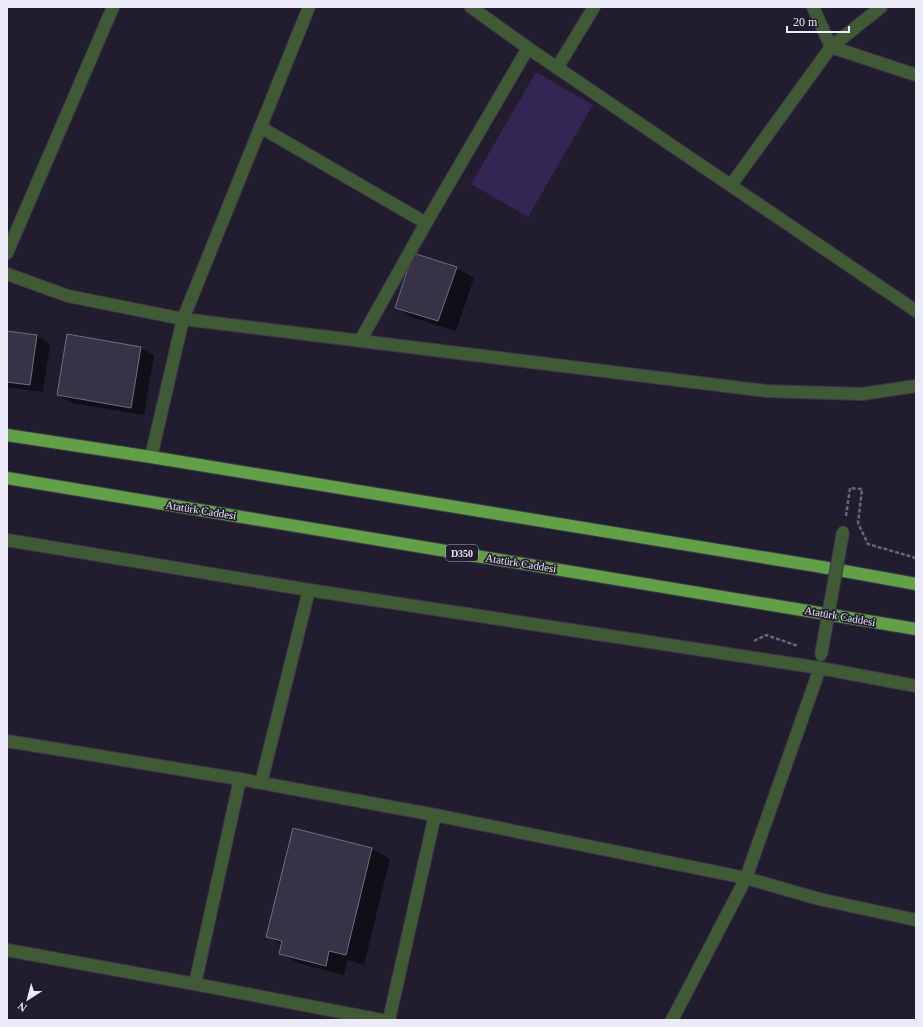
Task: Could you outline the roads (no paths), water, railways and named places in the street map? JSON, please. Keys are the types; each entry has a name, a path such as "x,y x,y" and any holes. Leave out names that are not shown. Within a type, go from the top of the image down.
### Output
{"highway":[{"path":"7,435 151,457 915,583"},
{"name":"Atatürk Caddesi","path":"7,478 916,629"}],"street":[{"path":"7,253 113,7"},
{"path":"151,457 183,320 309,7"},
{"path":"471,7 557,68 916,311"},
{"path":"557,68 594,7"},
{"path":"813,7 831,47 916,75"},
{"path":"730,185 831,47 881,7"},
{"path":"360,341 426,223 528,48"},
{"path":"260,127 426,223"},
{"path":"7,274 68,296 183,320 766,391 862,394 916,386"},
{"path":"821,655 843,532"},
{"path":"7,540 309,590 820,668 916,686"},
{"path":"261,783 309,590"},
{"path":"672,1020 746,878 820,668"},
{"path":"7,741 240,779 435,815 746,878 819,899 916,920"},
{"path":"195,984 240,779"},
{"path":"390,1020 435,815"},
{"path":"7,950 382,1020"}]}
